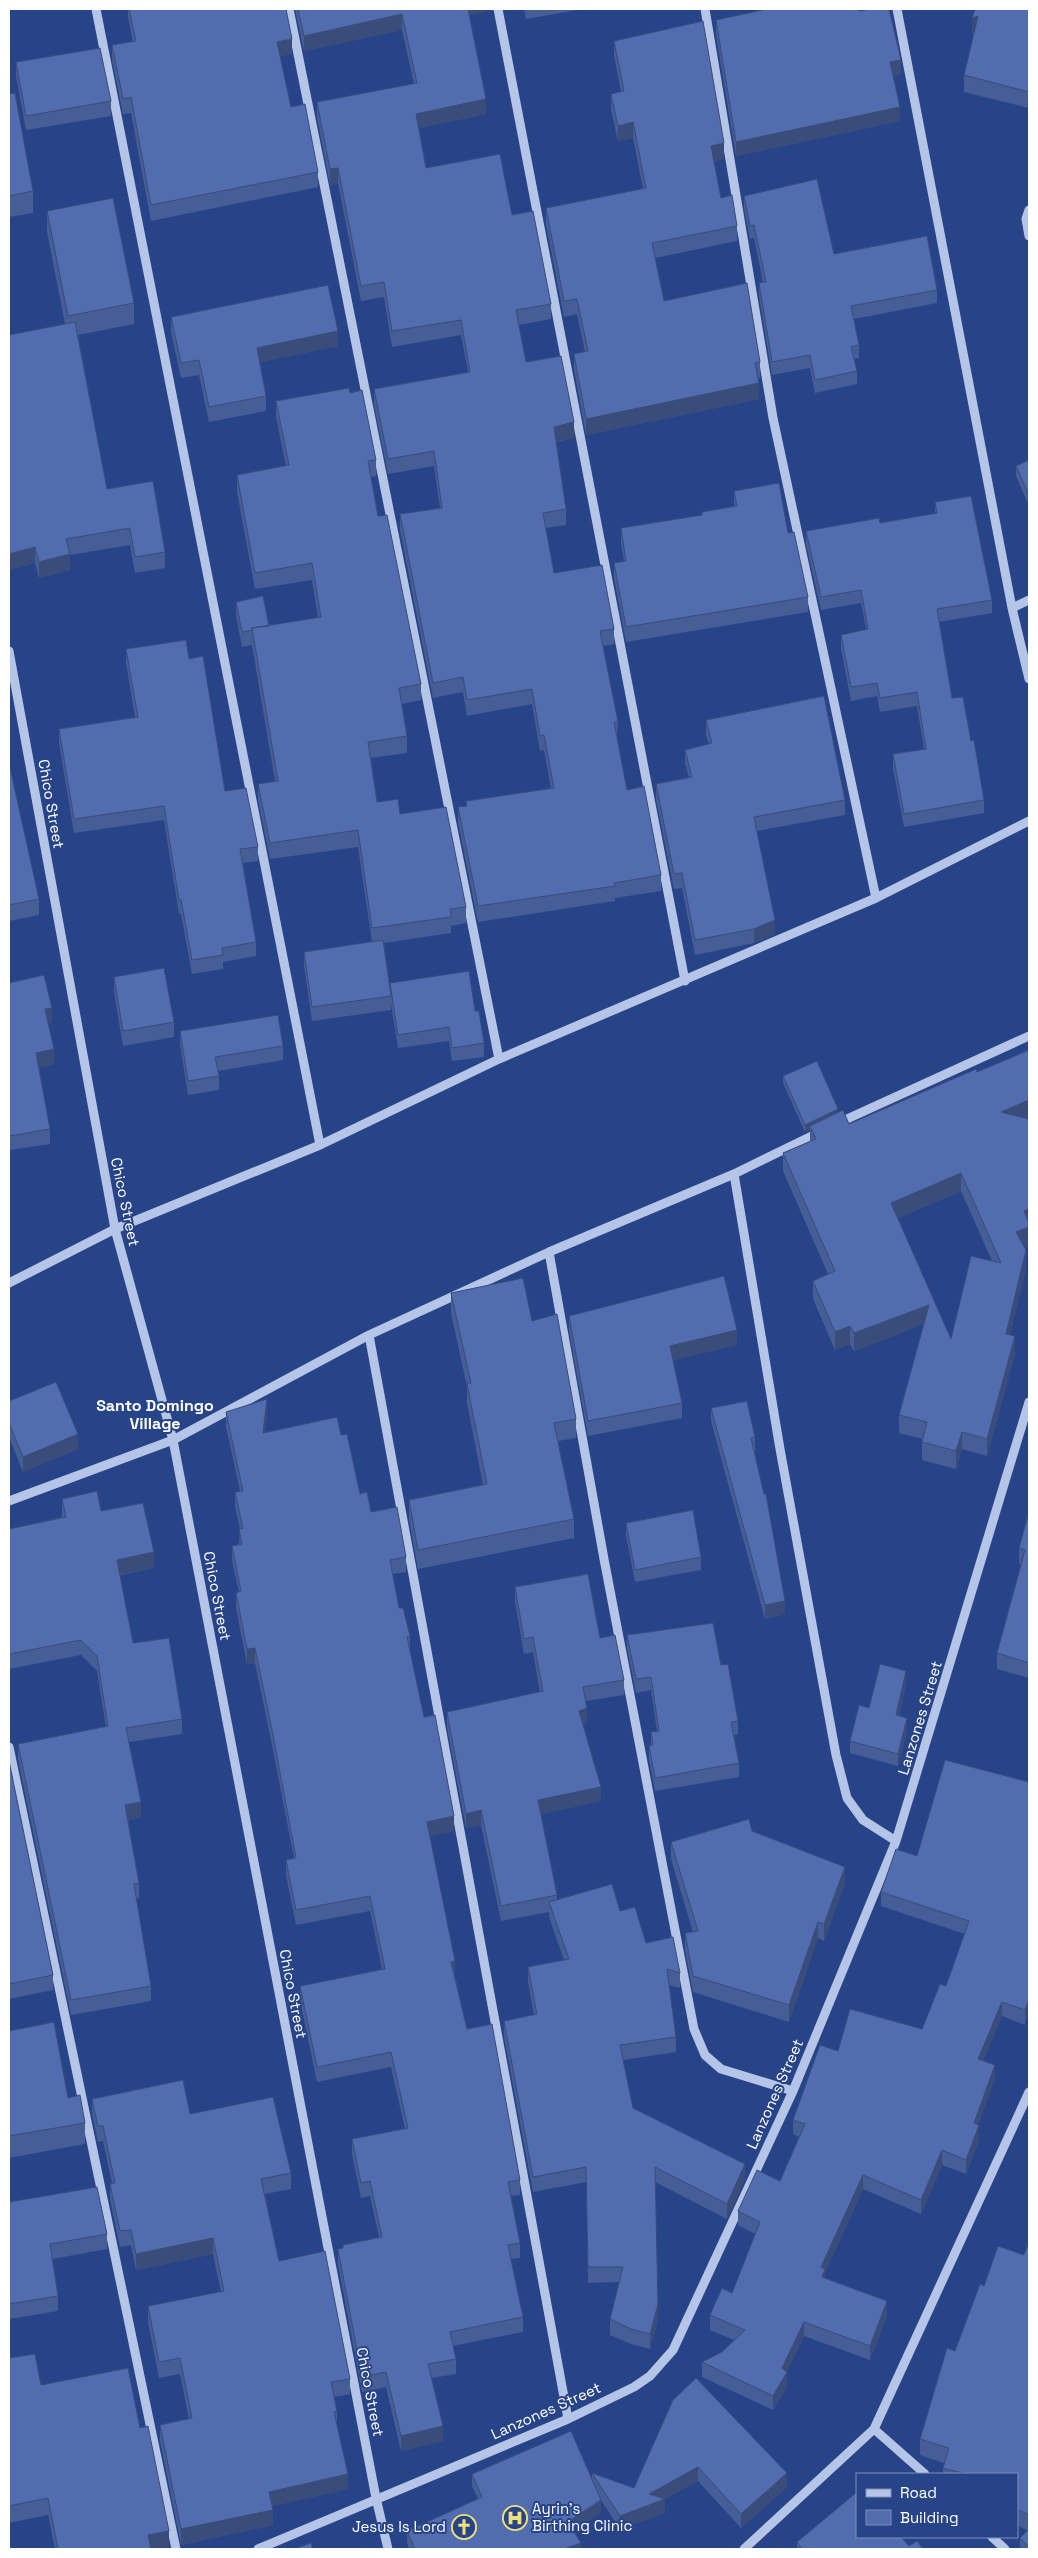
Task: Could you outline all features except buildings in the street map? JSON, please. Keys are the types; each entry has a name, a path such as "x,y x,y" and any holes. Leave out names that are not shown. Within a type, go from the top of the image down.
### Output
{"street":[{"path":"96,9 320,1145"},
{"path":"289,9 499,1059"},
{"path":"498,9 685,981"},
{"path":"705,9 773,418 876,898"},
{"path":"897,9 1012,608 1029,679"},
{"path":"1029,210 1026,219 1029,236"},
{"path":"1012,608 1029,600"},
{"name":"Chico Street","path":"9,651 115,1229 173,1440 376,2498 388,2549"},
{"path":"9,1283 115,1229 320,1145 499,1059 876,898 1029,821"},
{"path":"9,1501 173,1440 369,1335 549,1252 734,1174 900,1094 1029,1036"},
{"path":"734,1174 780,1449 836,1755 847,1798 863,1820 896,1841"},
{"path":"549,1252 604,1559 694,2029 705,2055 721,2069 792,2091"},
{"path":"369,1335 568,2419"},
{"name":"Lanzones Street","path":"258,2549 568,2419 634,2387 650,2376 673,2350 792,2091 896,1841 1029,1402"},
{"path":"9,1747 176,2549"},
{"path":"744,2549 874,2429 1029,2092"},
{"path":"874,2429 924,2473"},
{"path":"993,2538 1005,2549"}],"place":[{"name":"Ayrin's Birthing Clinic","path":"515,2518"},
{"name":"Jesus Is Lord","path":"464,2527"}],"district":[{"name":"Santo Domingo Village","path":"155,1414"}]}
